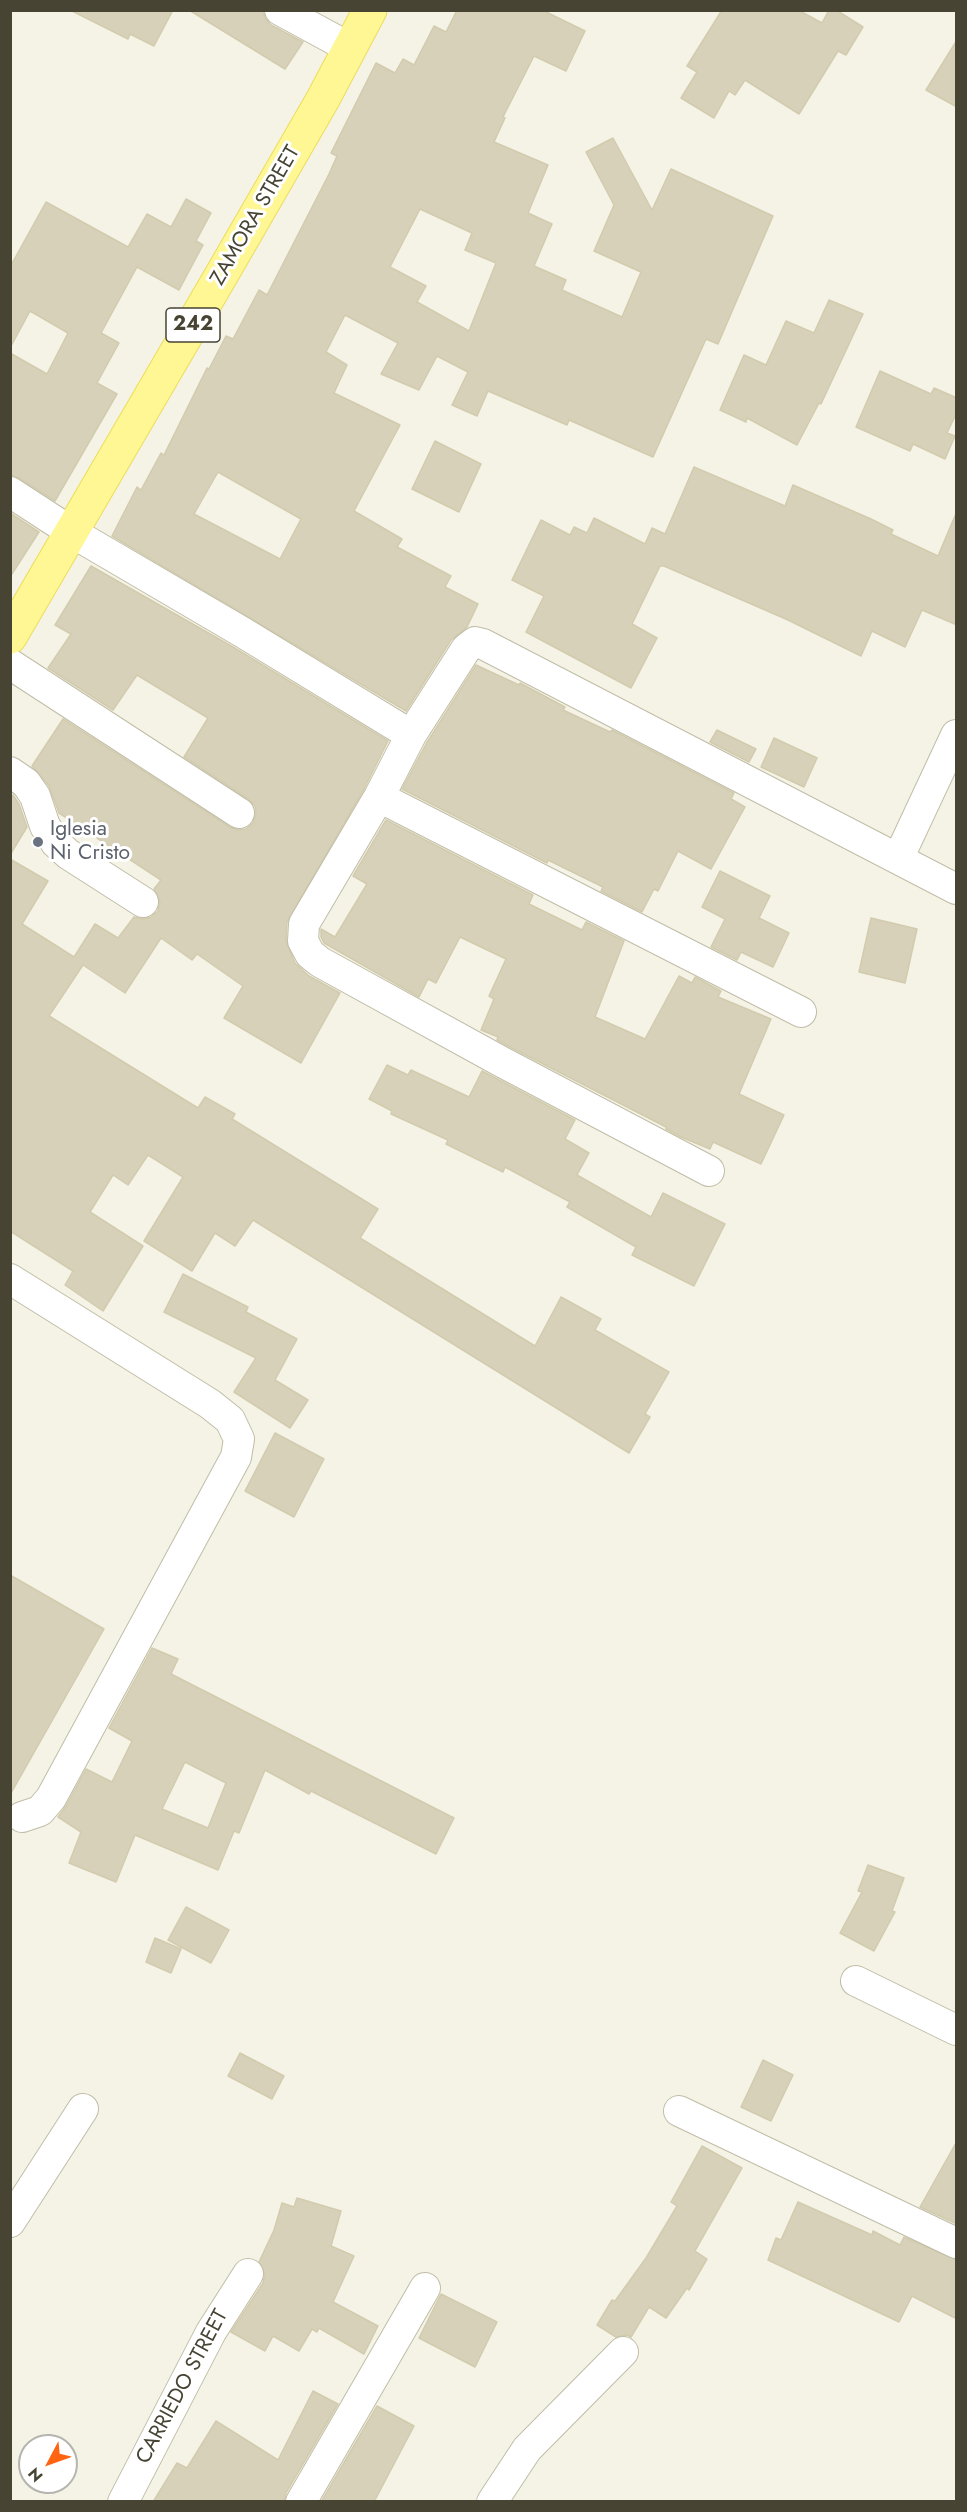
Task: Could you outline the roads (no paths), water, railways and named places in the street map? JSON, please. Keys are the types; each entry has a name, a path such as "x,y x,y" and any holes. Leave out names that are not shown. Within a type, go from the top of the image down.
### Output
{"main road":[{"name":"ZAMORA STREET","path":"10,637 73,533 370,10"}],"street":[{"path":"280,10 350,48"},
{"path":"10,492 73,533 411,735"},
{"path":"709,1171 502,1062 320,962 310,954 303,941 304,924 380,797 411,735 466,649 475,642 483,644 957,890"},
{"path":"10,664 239,813"},
{"path":"898,859 957,735"},
{"path":"10,772 26,783 35,796 45,826 56,843 68,854 143,902"},
{"path":"380,797 801,1012"},
{"path":"10,1279 210,1404 230,1420 239,1439 236,1457 51,1798 40,1810 22,1817"},
{"path":"856,1981 957,2030"},
{"path":"10,2222 83,2109"},
{"path":"679,2111 957,2242"},
{"name":"CARRIEDO STREET","path":"123,2502 211,2332 248,2274"},
{"path":"301,2502 425,2288"},
{"path":"492,2502 527,2449 623,2352"}],"place":[{"name":"Iglesia Ni Cristo","path":"38,842"}]}
